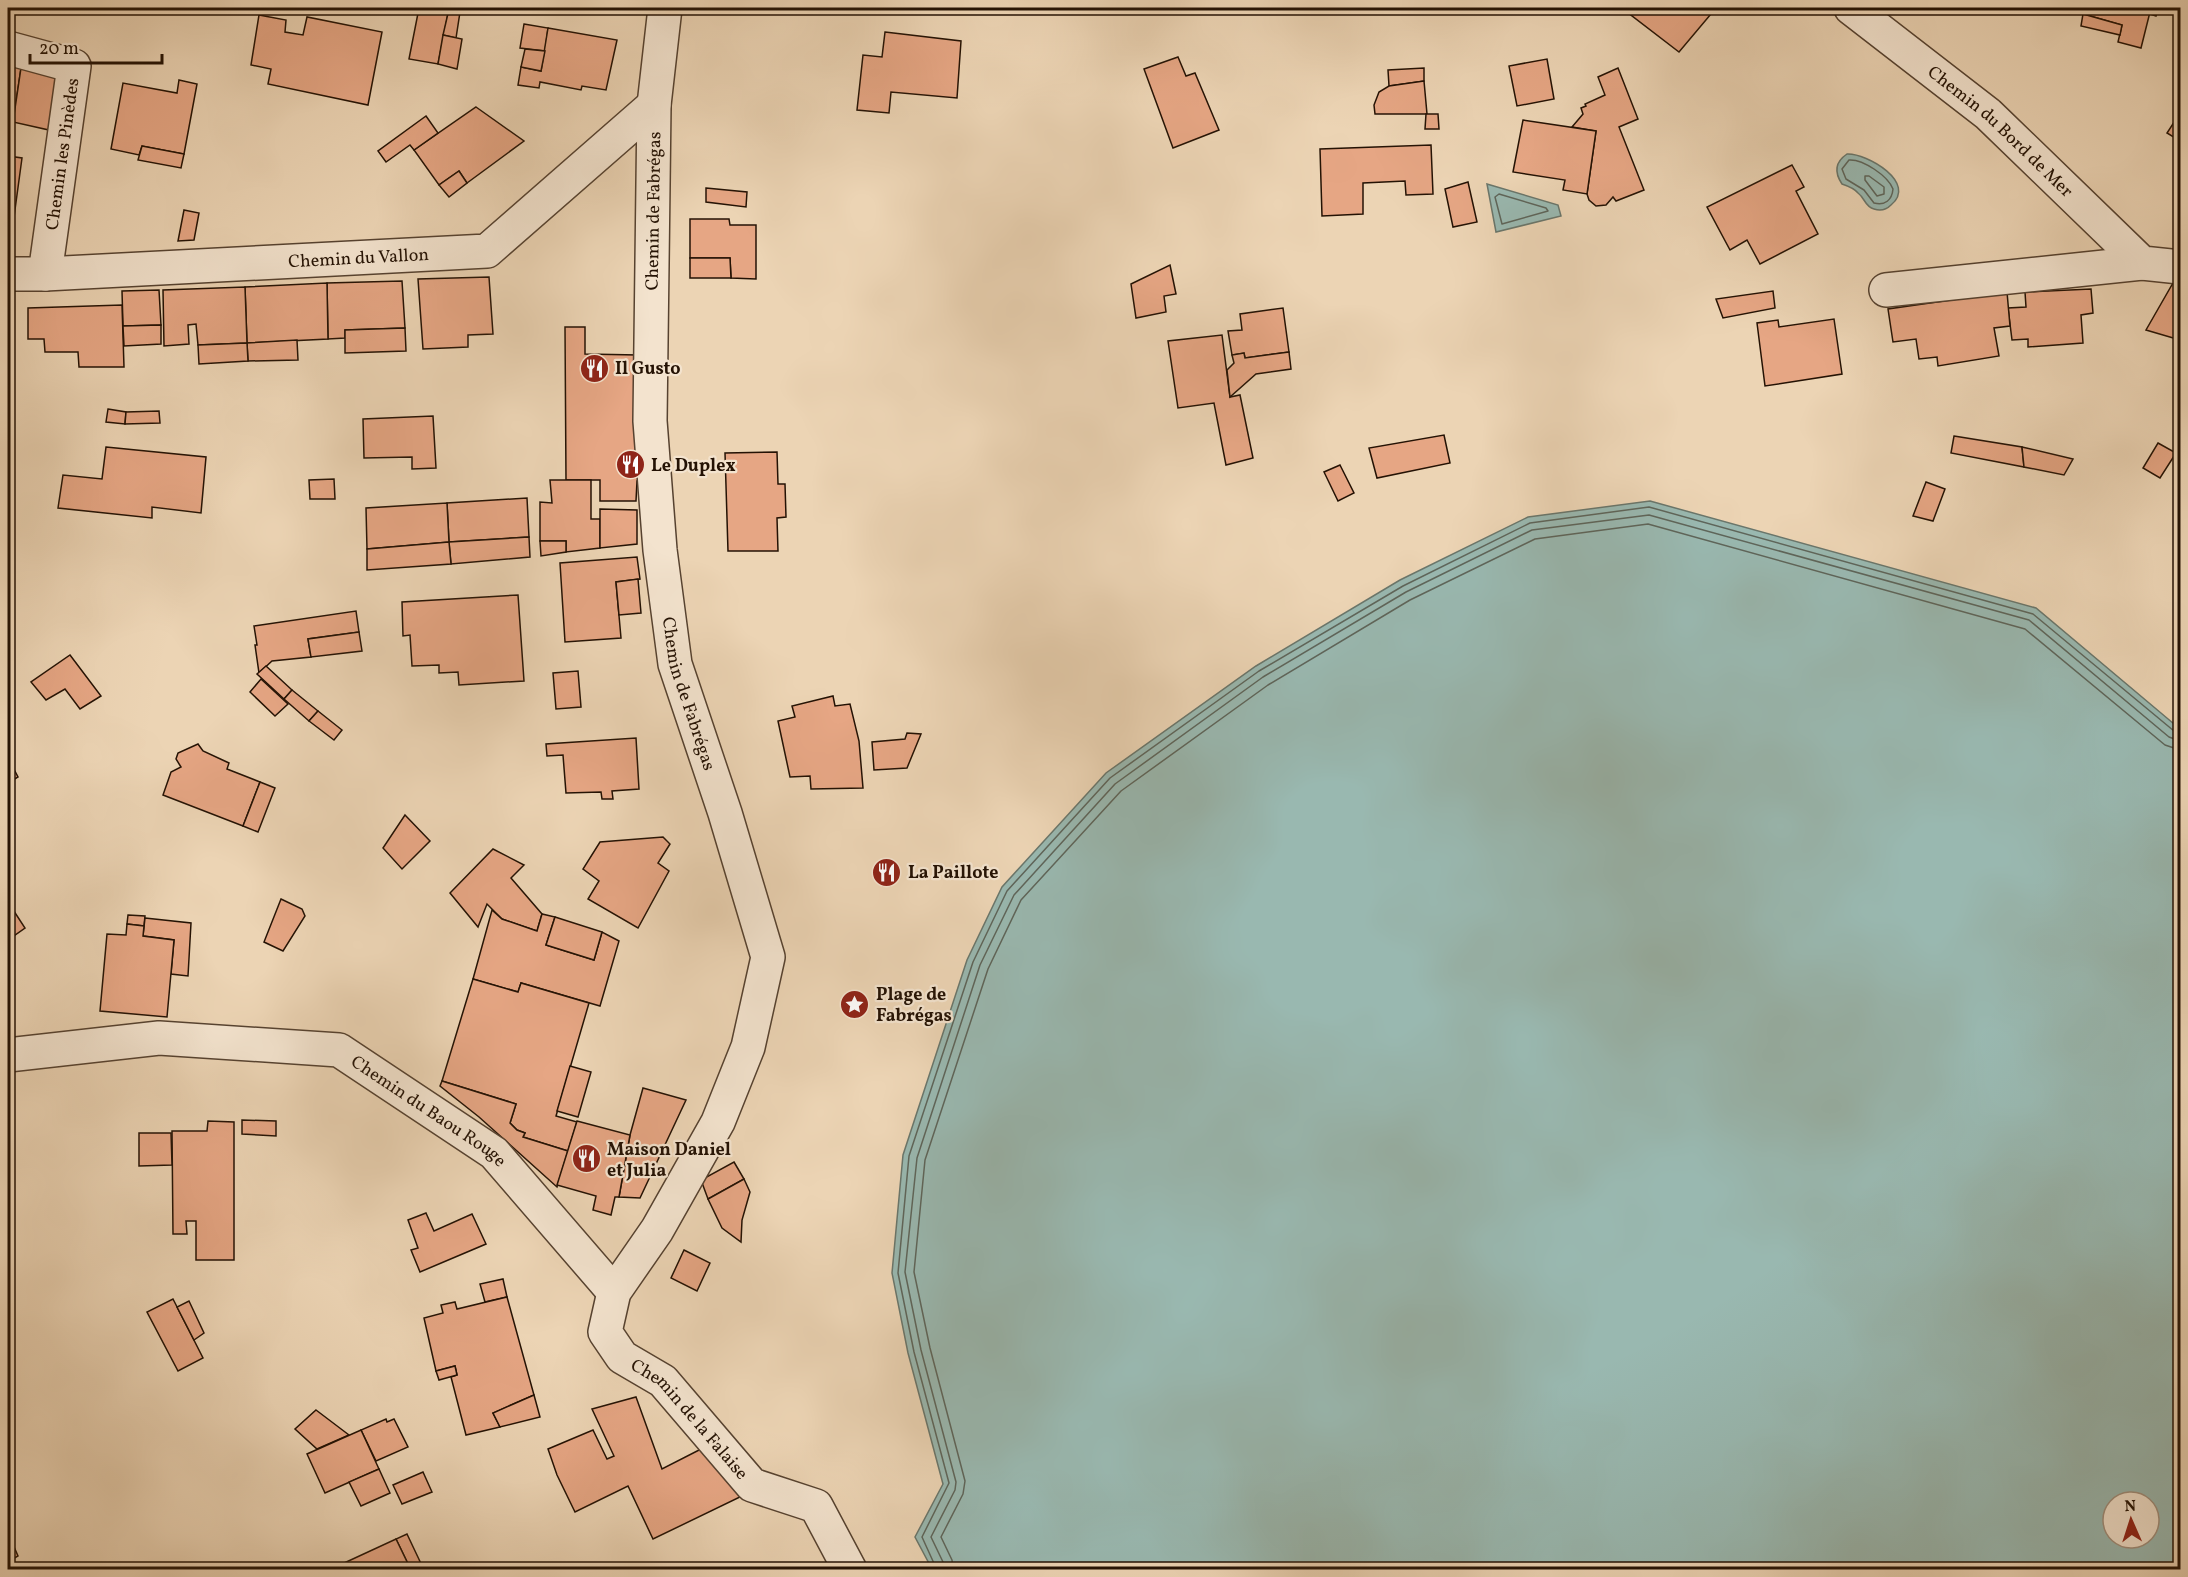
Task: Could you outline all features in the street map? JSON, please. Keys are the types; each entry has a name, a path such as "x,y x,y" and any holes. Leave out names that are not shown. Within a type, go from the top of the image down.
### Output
{"street":[{"name":"Chemin de Fabrégas","path":"605,1332 614,1292 657,1230 718,1122 748,1047 768,957 725,813 675,664 660,550 650,421 654,105 665,8"},
{"name":"Chemin du Bord de Mer","path":"1851,8 1988,114 2142,263"},
{"name":"Chemin les Pinèdes","path":"8,48 74,66 45,274"},
{"name":"Chemin du Vallon","path":"8,274 487,251 654,105"},
{"path":"1886,290 2142,263 2181,267"},
{"name":"Chemin du Baou Rouge","path":"8,1055 159,1038 339,1050 494,1153 614,1292"},
{"name":"Chemin de la Falaise","path":"605,1332 622,1357 663,1381 752,1485 816,1506 850,1569"}],"water":[{"path":"1847,154 1866,158 1887,171 1894,179 1898,188 1898,196 1889,207 1881,210 1871,208 1855,190 1842,184 1837,168 1840,160"},
{"path":"1487,184 1558,205 1561,216 1496,232"},
{"path":"1650,501 2036,608 2180,729 2180,1569 932,1569 915,1537 943,1484 908,1353 892,1273 903,1155 967,960 1002,887 1106,773 1256,666 1400,580 1528,517"}],"building":[{"path":"419,8 449,9 438,64 409,59"},
{"path":"1630,8 1716,8 1679,52 1627,12"},
{"path":"2085,8 2151,8 2141,48 2118,42 2122,25 2083,14"},
{"path":"2151,8 2159,8 2156,16 2150,14"},
{"path":"449,9 460,12 456,38 443,35"},
{"path":"2083,14 2122,25 2120,35 2081,26"},
{"path":"259,15 286,20 285,32 303,35 307,17 382,32 368,105 268,84 271,69 251,65"},
{"path":"524,24 548,28 545,51 520,48"},
{"path":"548,28 617,40 606,90 582,86 581,90 540,82 539,88 518,85 521,67 541,71"},
{"path":"885,32 961,41 957,98 891,92 889,113 857,110 863,55 882,57"},
{"path":"443,35 462,39 457,69 438,64"},
{"path":"525,49 545,51 541,71 521,67"},
{"path":"1178,57 1186,76 1195,73 1219,130 1173,148 1144,69"},
{"path":"1547,59 1554,99 1517,106 1509,66"},
{"path":"8,65 21,68 13,122 8,121"},
{"path":"21,68 58,75 49,130 13,122"},
{"path":"1424,68 1424,81 1389,86 1388,70"},
{"path":"1618,68 1638,119 1619,127 1644,190 1616,201 1613,197 1606,205 1596,206 1589,200 1587,194 1596,131 1572,127 1583,114 1581,108 1586,106 1585,104 1605,95 1598,77"},
{"path":"179,80 197,84 184,154 142,146 139,155 111,149 123,83 177,93"},
{"path":"1424,81 1427,114 1375,114 1374,105 1379,92 1389,86"},
{"path":"476,107 524,141 467,183 459,171 439,185 414,150"},
{"path":"2180,113 2180,141 2167,133"},
{"path":"1426,114 1438,114 1439,129 1425,129"},
{"path":"426,116 438,133 414,150 410,145 386,162 378,151"},
{"path":"1523,120 1596,131 1587,194 1563,190 1565,180 1513,172"},
{"path":"1431,145 1433,194 1406,195 1405,181 1363,183 1363,214 1322,216 1320,149"},
{"path":"142,146 184,154 181,168 138,160"},
{"path":"8,156 22,158 14,217 8,216"},
{"path":"1792,165 1804,187 1796,191 1818,234 1760,264 1747,240 1730,250 1707,207"},
{"path":"459,171 467,183 449,197 439,185"},
{"path":"1468,182 1477,222 1453,227 1445,189"},
{"path":"706,188 747,192 746,207 706,202"},
{"path":"184,210 199,213 194,240 178,241"},
{"path":"8,216 14,217 10,246 8,246"},
{"path":"690,219 729,219 730,225 756,225 756,279 731,278 730,258 690,258"},
{"path":"690,258 730,258 731,278 690,278"},
{"path":"1170,265 1176,294 1164,296 1166,312 1136,318 1131,284"},
{"path":"2177,276 2180,276 2180,340 2146,330"},
{"path":"489,277 493,334 468,335 468,347 423,349 418,279"},
{"path":"402,281 405,328 345,330 345,338 328,339 327,283"},
{"path":"327,283 328,339 247,343 245,287"},
{"path":"245,287 247,343 198,345 196,324 188,325 189,344 164,346 163,290"},
{"path":"2091,289 2093,313 2081,315 2083,343 2028,347 2028,339 2012,340 2008,308 2026,307 2025,292"},
{"path":"159,290 161,325 123,326 122,291"},
{"path":"1773,291 1775,308 1723,318 1716,299"},
{"path":"2007,292 2010,326 1994,328 1999,356 1938,366 1937,357 1919,359 1916,339 1893,342 1888,309"},
{"path":"122,305 124,367 79,367 78,352 45,352 44,339 28,339 28,308"},
{"path":"1283,308 1289,352 1245,358 1244,353 1232,355 1228,331 1242,330 1240,314"},
{"path":"1834,319 1842,374 1765,386 1757,323 1778,320 1779,327"},
{"path":"161,325 161,344 124,346 123,326"},
{"path":"565,327 585,327 585,354 638,355 641,481 637,481 636,501 600,501 600,480 566,480"},
{"path":"405,328 406,351 345,353 345,330"},
{"path":"1222,335 1230,397 1240,395 1253,458 1226,465 1214,403 1178,408 1168,341"},
{"path":"297,340 298,360 248,361 247,343"},
{"path":"247,343 248,361 199,364 198,345"},
{"path":"1289,352 1291,369 1256,374 1230,397 1227,370 1234,363 1232,355 1244,353 1245,358"},
{"path":"108,409 126,412 125,424 106,422"},
{"path":"159,411 160,423 125,424 126,412"},
{"path":"433,416 436,468 412,469 412,457 364,458 363,419"},
{"path":"1444,435 1450,463 1377,478 1369,448"},
{"path":"1954,436 2022,447 2024,467 1951,453"},
{"path":"2158,443 2176,453 2160,478 2143,468"},
{"path":"106,447 206,457 201,513 152,507 152,518 58,508 63,475 102,479"},
{"path":"2022,447 2073,459 2064,475 2024,467"},
{"path":"777,452 778,484 785,484 786,517 777,518 778,551 728,551 725,453"},
{"path":"1340,465 1354,493 1338,501 1324,472"},
{"path":"334,479 335,499 310,499 309,480"},
{"path":"550,480 591,480 591,519 600,519 600,548 566,552 566,541 540,541 540,502 552,503"},
{"path":"1926,482 1945,489 1933,521 1913,516"},
{"path":"527,498 529,537 449,542 447,503"},
{"path":"447,503 449,542 367,549 366,508"},
{"path":"600,509 637,510 637,544 600,548"},
{"path":"529,537 530,557 451,564 449,542"},
{"path":"540,541 566,541 566,552 541,556"},
{"path":"449,542 451,564 367,570 367,549"},
{"path":"637,557 640,579 616,582 621,638 565,642 560,563"},
{"path":"638,579 641,613 619,615 616,582"},
{"path":"518,595 524,681 459,685 458,672 439,673 439,665 412,666 410,635 403,636 402,602"},
{"path":"356,611 359,632 308,639 311,657 272,661 259,673 254,626"},
{"path":"359,632 362,651 311,657 308,639"},
{"path":"70,655 101,696 80,709 65,689 46,700 31,682"},
{"path":"266,666 292,690 284,699 257,674"},
{"path":"578,671 581,707 556,709 553,673"},
{"path":"261,679 288,704 275,716 250,692"},
{"path":"292,690 318,711 309,721 284,699"},
{"path":"833,696 835,706 850,704 859,741 863,788 811,789 810,776 790,777 778,721 795,717 792,706"},
{"path":"318,711 342,730 334,740 309,721"},
{"path":"907,733 921,734 907,768 874,770 872,742 905,739"},
{"path":"636,738 639,789 612,791 613,799 602,799 601,792 566,793 563,755 547,756 546,744"},
{"path":"198,744 203,751 229,763 227,769 260,782 243,826 163,795 171,772 181,767 176,759 178,753"},
{"path":"8,758 18,777 10,782 8,781"},
{"path":"260,782 275,788 258,832 243,826"},
{"path":"405,815 430,841 402,869 383,848"},
{"path":"663,837 670,844 658,863 669,871 638,928 588,899 599,881 583,869 600,842"},
{"path":"493,849 524,865 511,878 542,914 537,931 502,919 487,904 478,927 450,893"},
{"path":"281,899 302,909 305,916 283,951 264,942"},
{"path":"8,902 25,928 8,940"},
{"path":"492,910 502,919 537,931 542,914 555,917 546,945 594,960 602,932 619,941 600,1006 521,983 518,992 473,979"},
{"path":"128,915 145,916 144,926 127,924"},
{"path":"555,917 602,932 594,960 546,945"},
{"path":"145,918 191,923 188,976 171,974 174,940 143,936"},
{"path":"127,924 144,926 143,936 174,940 167,1017 100,1011 107,934 126,935"},
{"path":"473,979 518,992 521,983 589,1003 556,1116 577,1122 568,1151 523,1137 525,1133 517,1130 510,1123 516,1104 442,1081"},
{"path":"570,1066 591,1072 578,1117 557,1111"},
{"path":"442,1081 516,1104 510,1123 517,1130 525,1133 523,1137 568,1151 557,1187 479,1117 440,1086"},
{"path":"643,1088 686,1100 640,1198 619,1197 630,1135"},
{"path":"242,1120 276,1121 276,1136 242,1134"},
{"path":"208,1121 234,1122 234,1260 196,1260 196,1221 186,1221 187,1234 173,1234 172,1131 207,1131"},
{"path":"577,1121 630,1135 619,1197 615,1197 611,1215 593,1210 596,1196 557,1185"},
{"path":"139,1133 171,1133 172,1165 139,1166"},
{"path":"734,1162 744,1179 708,1199 701,1180"},
{"path":"744,1179 750,1192 742,1220 741,1242 722,1228 708,1199"},
{"path":"426,1213 434,1231 472,1214 486,1244 420,1272 411,1250 418,1248 408,1220"},
{"path":"684,1250 710,1263 697,1291 671,1278"},
{"path":"503,1279 507,1297 485,1302 480,1284"},
{"path":"507,1297 534,1395 493,1413 500,1427 466,1435 451,1377 457,1375 455,1366 436,1371 424,1318 443,1313 441,1305 455,1302 457,1309"},
{"path":"173,1299 203,1358 178,1371 147,1312"},
{"path":"189,1301 204,1333 194,1340 177,1307"},
{"path":"455,1366 457,1375 439,1380 436,1371"},
{"path":"534,1395 540,1417 500,1427 493,1413"},
{"path":"636,1397 662,1469 703,1448 742,1496 653,1539 628,1486 575,1512 557,1475 548,1449 593,1430 607,1459 614,1456 592,1409"},
{"path":"316,1410 349,1435 317,1449 295,1429"},
{"path":"386,1419 387,1422 394,1419 408,1447 376,1461 361,1430"},
{"path":"361,1430 379,1469 325,1493 307,1454"},
{"path":"379,1469 390,1493 361,1506 349,1482"},
{"path":"423,1472 432,1492 402,1504 393,1485"},
{"path":"8,1533 18,1556 8,1562"},
{"path":"407,1534 424,1570 411,1570 396,1539"},
{"path":"396,1539 411,1570 329,1570"}],"place":[{"name":"Il Gusto","path":"594,368"},
{"name":"Le Duplex","path":"630,465"},
{"name":"La Paillote","path":"887,872"},
{"name":"Plage de Fabrégas","path":"855,1004"},
{"name":"Maison Daniel et Julia","path":"586,1159"}]}
